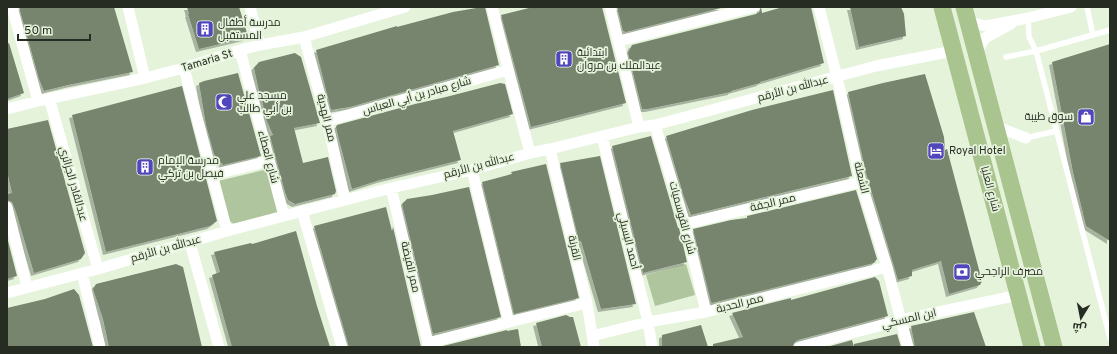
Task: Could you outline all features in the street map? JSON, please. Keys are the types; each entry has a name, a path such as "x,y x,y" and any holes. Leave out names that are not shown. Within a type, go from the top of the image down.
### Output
{"main road":[{"name":"شارع العليا","path":"942,7 1032,347"},
{"name":"شارع العليا","path":"966,14 1054,347"}],"street":[{"path":"12,7 38,101"},
{"path":"128,7 145,78"},
{"path":"250,7 260,45"},
{"name":"Tamaria St","path":"7,109 49,98 145,78 184,68 240,50 304,37 405,7"},
{"path":"492,7 530,153"},
{"path":"610,7 639,127"},
{"path":"619,42 754,7"},
{"name":"الشعلة","path":"819,7 861,182 887,267 908,347"},
{"path":"966,14 986,26 1028,18 1071,7"},
{"path":"977,56 977,51 985,38 1007,26 1028,18"},
{"name":"ممر الهدية","path":"304,37 327,121 345,200"},
{"name":"شارع العطاء","path":"240,50 268,161 284,216"},
{"name":"عبدالله بن الأرقم","path":"7,293 98,269 227,231 391,188 472,170 530,153 639,127 655,125 876,66 953,51"},
{"path":"184,68 227,231"},
{"name":"شارع مبادر بن أبي العباس","path":"327,121 508,70"},
{"name":"عبدالقادر الجزائري","path":"49,98 98,269"},
{"name":"شارع القوسميات","path":"655,125 685,224 706,312"},
{"path":"995,126 1026,138"},
{"name":"أحمد البسيلي","path":"602,136 648,322 652,347"},
{"name":"القرنة","path":"550,149 587,303 593,341"},
{"path":"212,175 268,161"},
{"path":"472,170 509,322"},
{"name":"ممر الجفة","path":"685,224 861,182"},
{"name":"ممر الفيضة","path":"391,188 429,345"},
{"path":"7,207 27,287"},
{"path":"302,211 342,347"},
{"path":"190,243 219,347"},
{"name":"ممر الحدبة","path":"593,341 648,322 706,312 887,267"},
{"path":"82,273 100,347"},
{"name":"ابن المسكي","path":"800,347 817,345 901,320 1019,295"},
{"path":"429,345 509,322 587,303"}],"lane":[{"path":"1087,7 1093,35"},
{"path":"1028,18 1029,37 1036,51 1110,338"},
{"path":"1006,57 1036,51 1110,30"},
{"path":"1026,138 1056,131"}],"green space":[{"path":"268,169 279,213 234,224 228,220 218,181"},
{"path":"686,264 695,295 655,306 646,275"}],"building":[{"path":"19,7 114,7 133,72 44,91 39,79"},
{"path":"187,7 239,7 247,33 246,38 199,49"},
{"path":"485,7 499,65 350,107 331,110 316,50 397,26 453,12"},
{"name":"ابتدائية عبدالملك بن مروان","path":"533,7 602,7 626,103 531,127 501,15"},
{"path":"617,7 725,7 626,32 623,31"},
{"path":"761,7 762,13 783,7 811,7 824,63 731,92 642,109 628,53 632,45 756,14 759,12"},
{"path":"850,7 901,7 904,14 906,36 859,47"},
{"path":"9,43 24,93 7,99 7,44"},
{"name":"سوق طيبة","path":"1110,44 1110,241 1086,226 1073,172 1052,62"},
{"path":"295,53 301,57 320,123 294,128 303,163 328,157 336,191 335,194 295,204 288,200 285,192 270,136 273,135 266,119 254,68 259,62"},
{"path":"238,73 261,156 223,165 214,154 206,125 199,83"},
{"path":"925,74 944,137 945,150 947,149 982,281 980,285 949,294 941,261 912,270 912,276 898,280 866,173 848,92"},
{"path":"500,83 505,84 513,114 453,131 461,160 380,180 352,189 339,140 336,127 337,125"},
{"name":"مدرسة الإمام فيصل بن تركي","path":"182,86 217,221 210,226 106,252 72,115"},
{"path":"833,90 852,176 691,215 684,197 666,136 752,110"},
{"path":"48,120 85,253 81,259 34,273 16,212 12,202 7,200 7,194 12,193 7,171 7,129"},
{"path":"651,136 679,228 687,262 643,273 612,146"},
{"path":"600,156 636,304 601,309 581,241 579,241 560,163"},
{"path":"546,164 579,298 514,314 482,182 512,174 511,172"},
{"path":"469,187 501,317 433,334 402,204 407,199"},
{"path":"856,190 877,259 874,263 712,303 711,302 693,229 731,220 747,218 747,216"},
{"path":"386,207 392,231 393,227 421,347 349,347 314,226"},
{"path":"296,231 330,347 232,347 212,275 220,272 214,252 252,244"},
{"path":"7,237 17,276 7,279"},
{"path":"176,264 183,267 202,347 109,347 103,319 93,289 96,284"},
{"path":"875,277 879,281 888,316 798,340 793,346 790,347 713,347 713,344 743,337 732,313 791,298 791,300"},
{"path":"74,289 79,295 93,347 7,347 7,308 45,299"},
{"path":"974,312 986,347 915,347 911,326"},
{"path":"566,315 573,317 581,347 542,347 536,323"},
{"path":"701,325 708,347 662,347 662,335"},
{"path":"518,329 521,347 443,346 507,330"},
{"path":"897,334 901,347 854,347 854,344"},
{"path":"852,340 854,347 827,347"}],"place":[{"name":"مدرسة أطفال المستقبل","path":"205,29"},
{"name":"ابتدائية عبدالملك بن مروان","path":"564,59"},
{"name":"مسجد علي بن أبي طالب","path":"224,102"},
{"name":"سوق طيبة","path":"1086,117"},
{"name":"Royal Hotel","path":"936,151"},
{"name":"مدرسة الإمام فيصل بن تركي","path":"145,167"},
{"name":"مصرف الراجحي","path":"962,272"}]}
